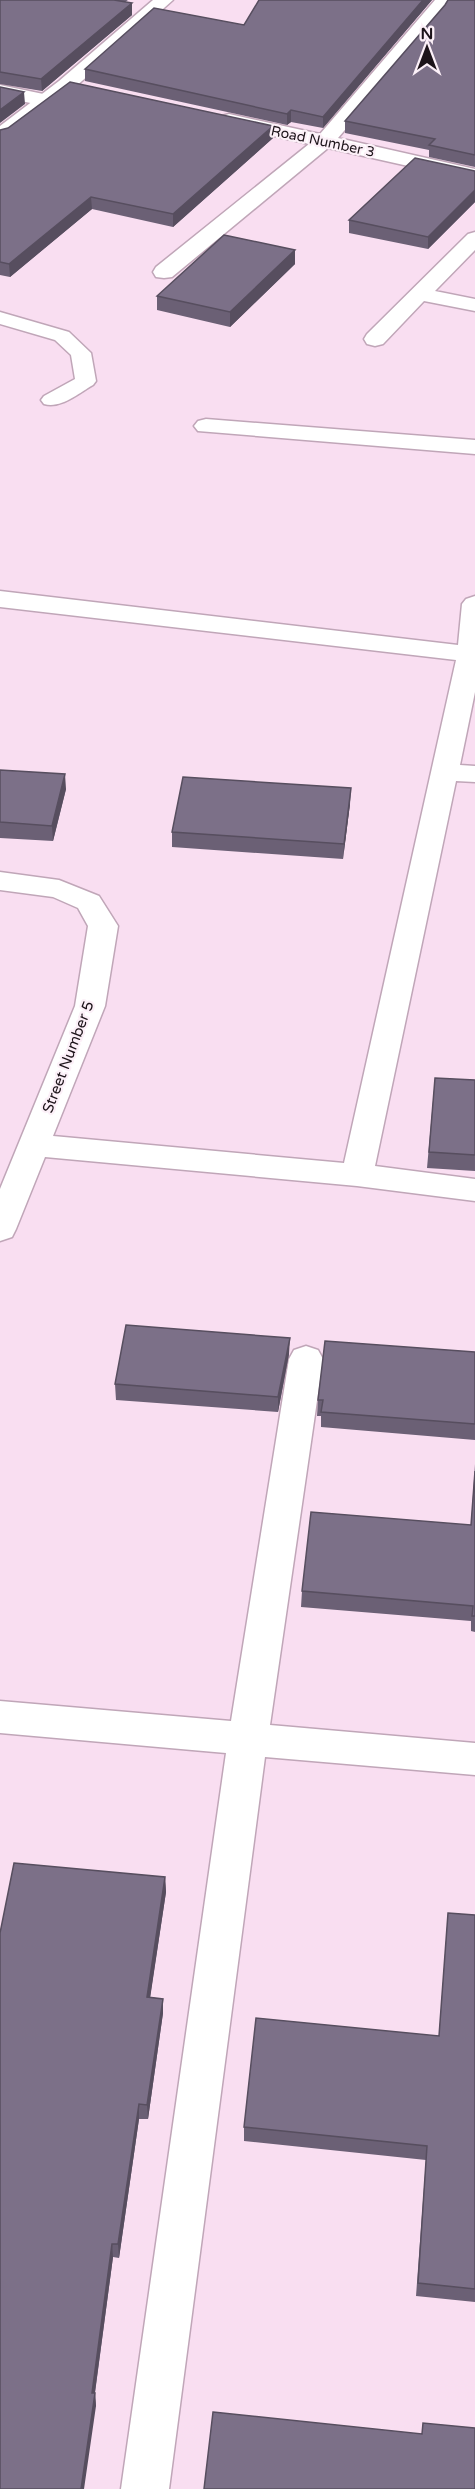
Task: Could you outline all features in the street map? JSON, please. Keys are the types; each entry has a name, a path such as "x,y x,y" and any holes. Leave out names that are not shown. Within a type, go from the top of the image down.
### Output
{"street":[{"path":"0,135 66,85 164,0"},
{"path":"164,272 325,141 444,0"},
{"path":"66,85 88,90"},
{"path":"0,91 46,100"},
{"name":"Road Number 3","path":"212,117 475,175"},
{"path":"375,339 475,238"},
{"path":"419,294 475,305"},
{"path":"206,426 475,447"},
{"path":"0,599 470,654"},
{"path":"357,1175 470,654 475,604"},
{"path":"444,772 475,774"},
{"name":"Street Number 5","path":"0,881 59,889 89,902 103,926 90,1006 0,1229"},
{"path":"33,1145 357,1175 475,1190"},
{"path":"145,2489 248,1739 306,1359"},
{"path":"0,1717 475,1759"}],"lane":[{"path":"0,318 62,336 81,353 86,381 51,400"}],"building":[{"path":"0,0 114,0 132,3 41,79 0,72"},
{"path":"259,0 423,0 323,117 291,110 287,114 85,69 154,8 244,25"},
{"path":"448,0 475,0 475,155 429,145 435,139 345,121 445,5"},
{"path":"70,82 273,126 173,214 91,197 9,264 0,262 0,130 8,128"},
{"path":"0,87 24,92 0,110"},
{"path":"415,158 475,171 475,190 428,237 349,220"},
{"path":"224,235 295,250 230,312 157,296"},
{"path":"0,770 65,774 52,826 0,822"},
{"path":"183,777 351,788 344,844 172,832"},
{"path":"435,1078 475,1080 475,1155 429,1152"},
{"path":"126,1325 290,1338 278,1397 115,1384"},
{"path":"325,1341 475,1352 475,1424 321,1412 323,1400 318,1400"},
{"path":"475,1471 475,1616 472,1616 473,1606 302,1591 311,1512 471,1525"},
{"path":"14,1863 165,1877 147,1997 163,1999 147,2105 139,2104 118,2244 112,2244 92,2393 95,2393 81,2489 0,2489 0,1933"},
{"path":"448,1913 475,1915 475,2289 418,2283 427,2146 244,2127 256,2018 439,2036"},
{"path":"213,2412 422,2434 423,2423 475,2428 475,2489 204,2489"}]}
